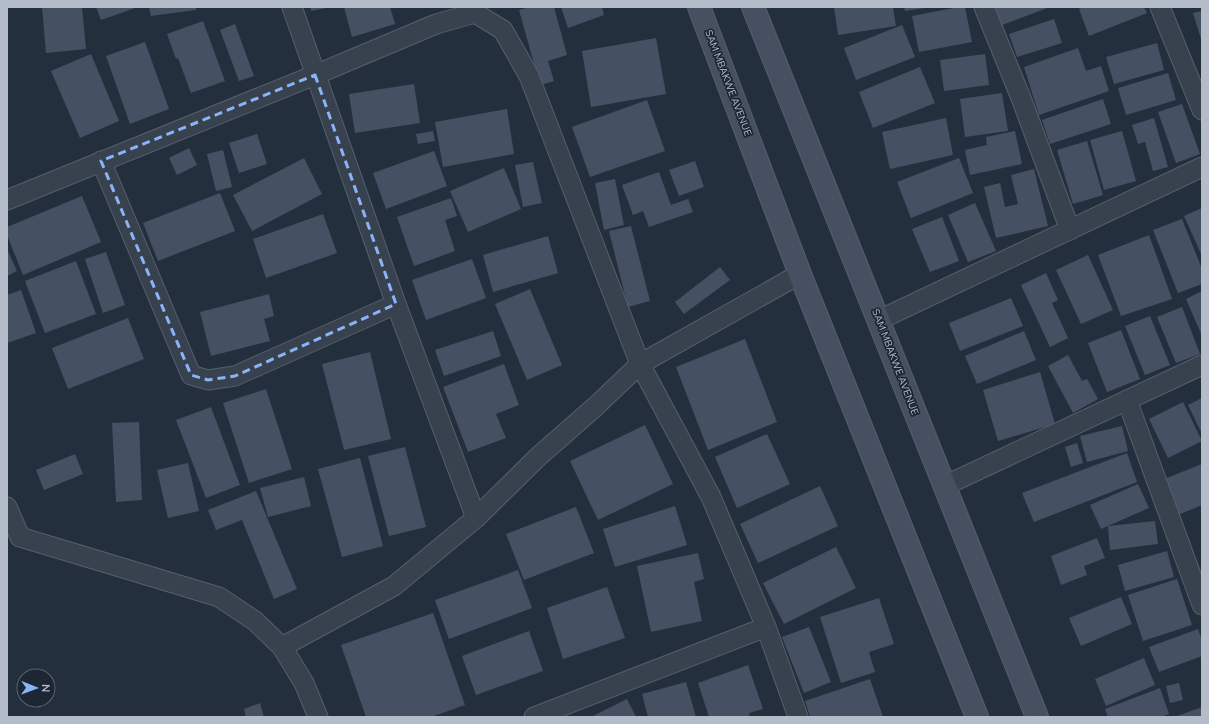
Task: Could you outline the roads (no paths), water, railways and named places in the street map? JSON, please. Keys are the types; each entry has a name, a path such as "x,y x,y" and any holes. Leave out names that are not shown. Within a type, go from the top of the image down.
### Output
{"main road":[{"name":"SAM MBAKWE AVENUE","path":"699,7 800,274 977,717"},
{"name":"SAM MBAKWE AVENUE","path":"753,7 1037,717"}],"street":[{"path":"292,7 396,304 476,518"},
{"path":"984,7 1024,105 1070,230"},
{"path":"1160,7 1202,110"},
{"path":"7,200 315,75 436,24 475,13 504,30 529,76 640,364 711,497 766,627 798,717"},
{"path":"101,162 191,375 208,380 235,376 396,304"},
{"path":"879,320 1202,167"},
{"path":"282,647 394,586 476,518 538,456 596,406 640,364 800,274"},
{"path":"944,486 1202,365"},
{"path":"1127,400 1202,606"},
{"path":"7,507 14,539 219,597 255,621 282,647 304,683 318,717"},
{"path":"534,717 766,627"}]}
